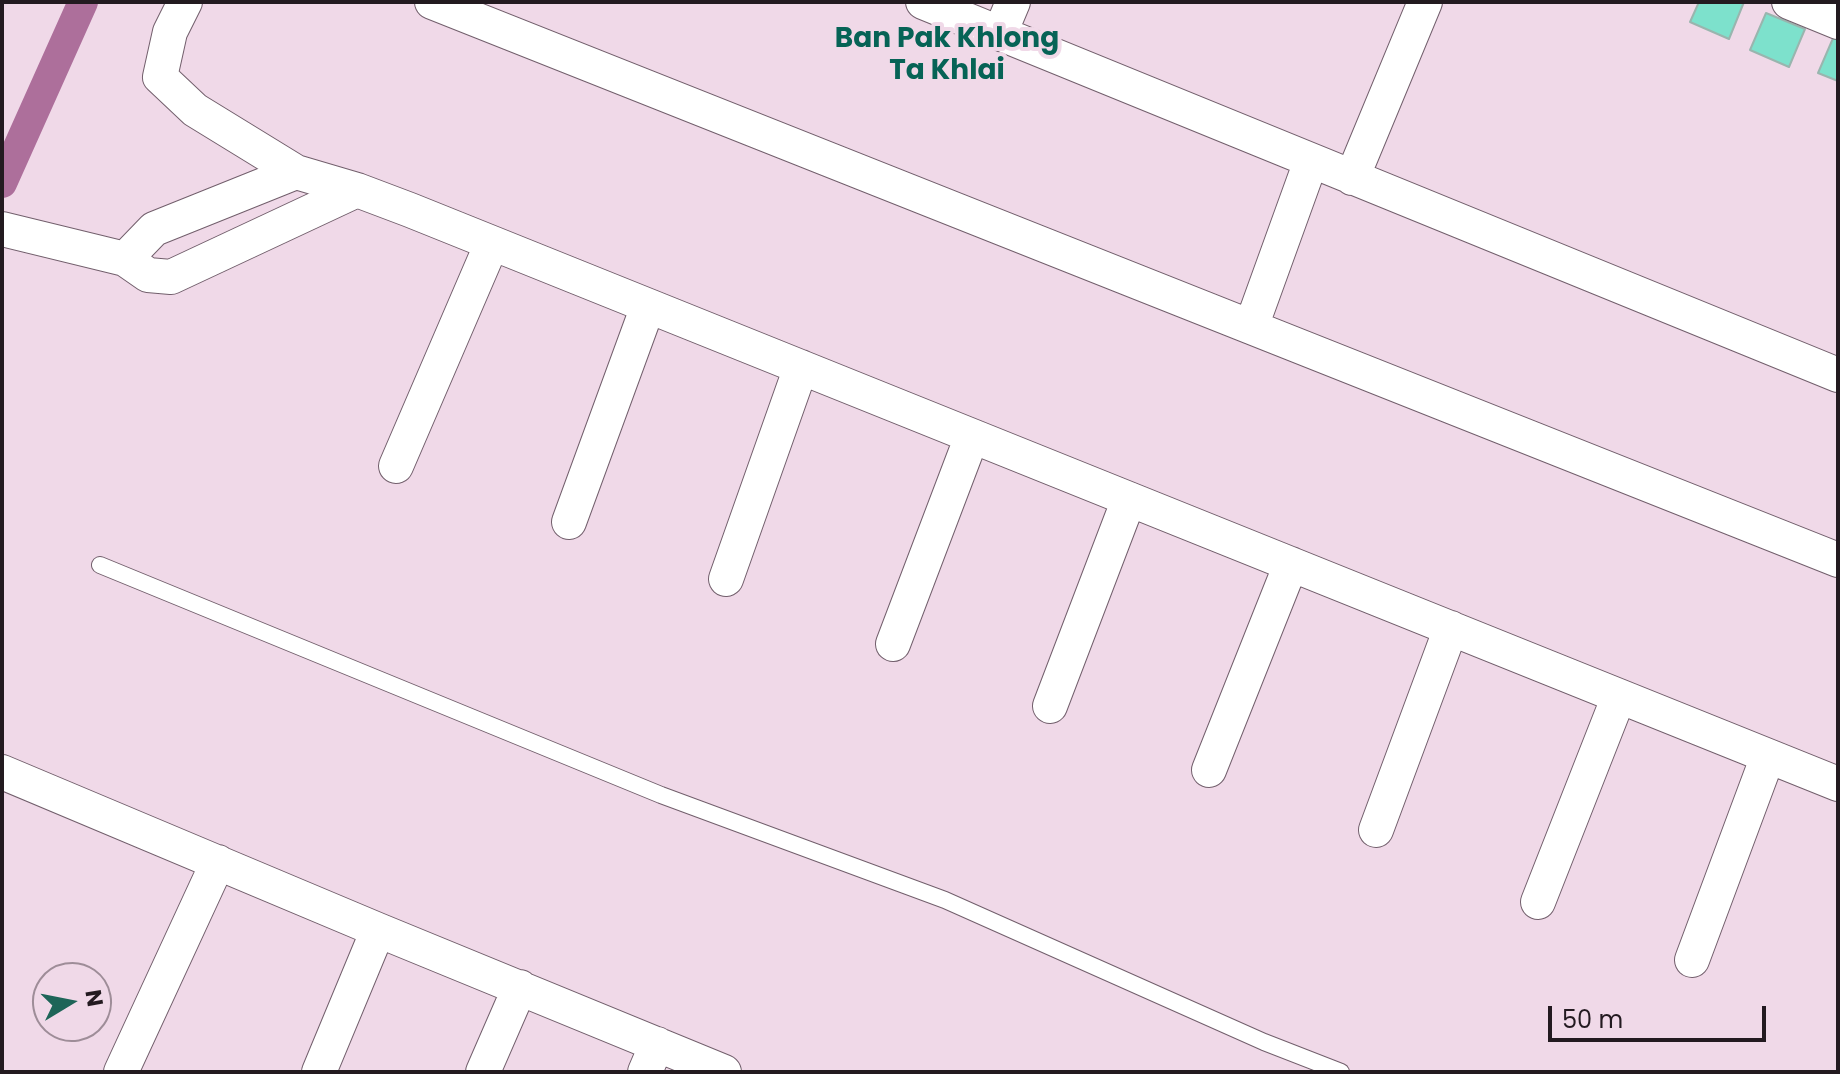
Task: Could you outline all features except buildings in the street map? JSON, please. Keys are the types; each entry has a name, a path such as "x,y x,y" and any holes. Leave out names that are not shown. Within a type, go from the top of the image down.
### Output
{"street":[{"path":"185,2 170,32 160,77 195,110 296,172 357,190 492,243 1838,784"},
{"path":"432,2 1838,560"},
{"path":"923,2 1838,375"},
{"path":"1000,33 1013,2"},
{"path":"1352,178 1425,2"},
{"path":"1789,2 1838,22"},
{"path":"1251,327 1311,161"},
{"path":"125,259 154,229 296,172"},
{"path":"2,229 77,245 125,259 148,275 171,277 357,190"},
{"path":"396,466 492,243"},
{"path":"569,522 648,306"},
{"path":"726,579 801,367"},
{"path":"893,644 972,436"},
{"path":"1050,706 1129,499"},
{"path":"1209,770 1291,564"},
{"path":"1376,830 1451,628"},
{"path":"1538,902 1619,696"},
{"path":"1692,960 1768,756"},
{"path":"2,772 520,987 651,1058 724,1072"},
{"path":"121,1072 218,862"},
{"path":"319,1072 378,930"},
{"path":"483,1072 520,987"}],"lane":[{"path":"100,565 661,795 945,900 1264,1042 1341,1072"}],"waterway":[{"path":"2,183 83,2"}],"district":[{"name":"Ban Pak Khlong Ta Khlai","path":"947,56"}]}
